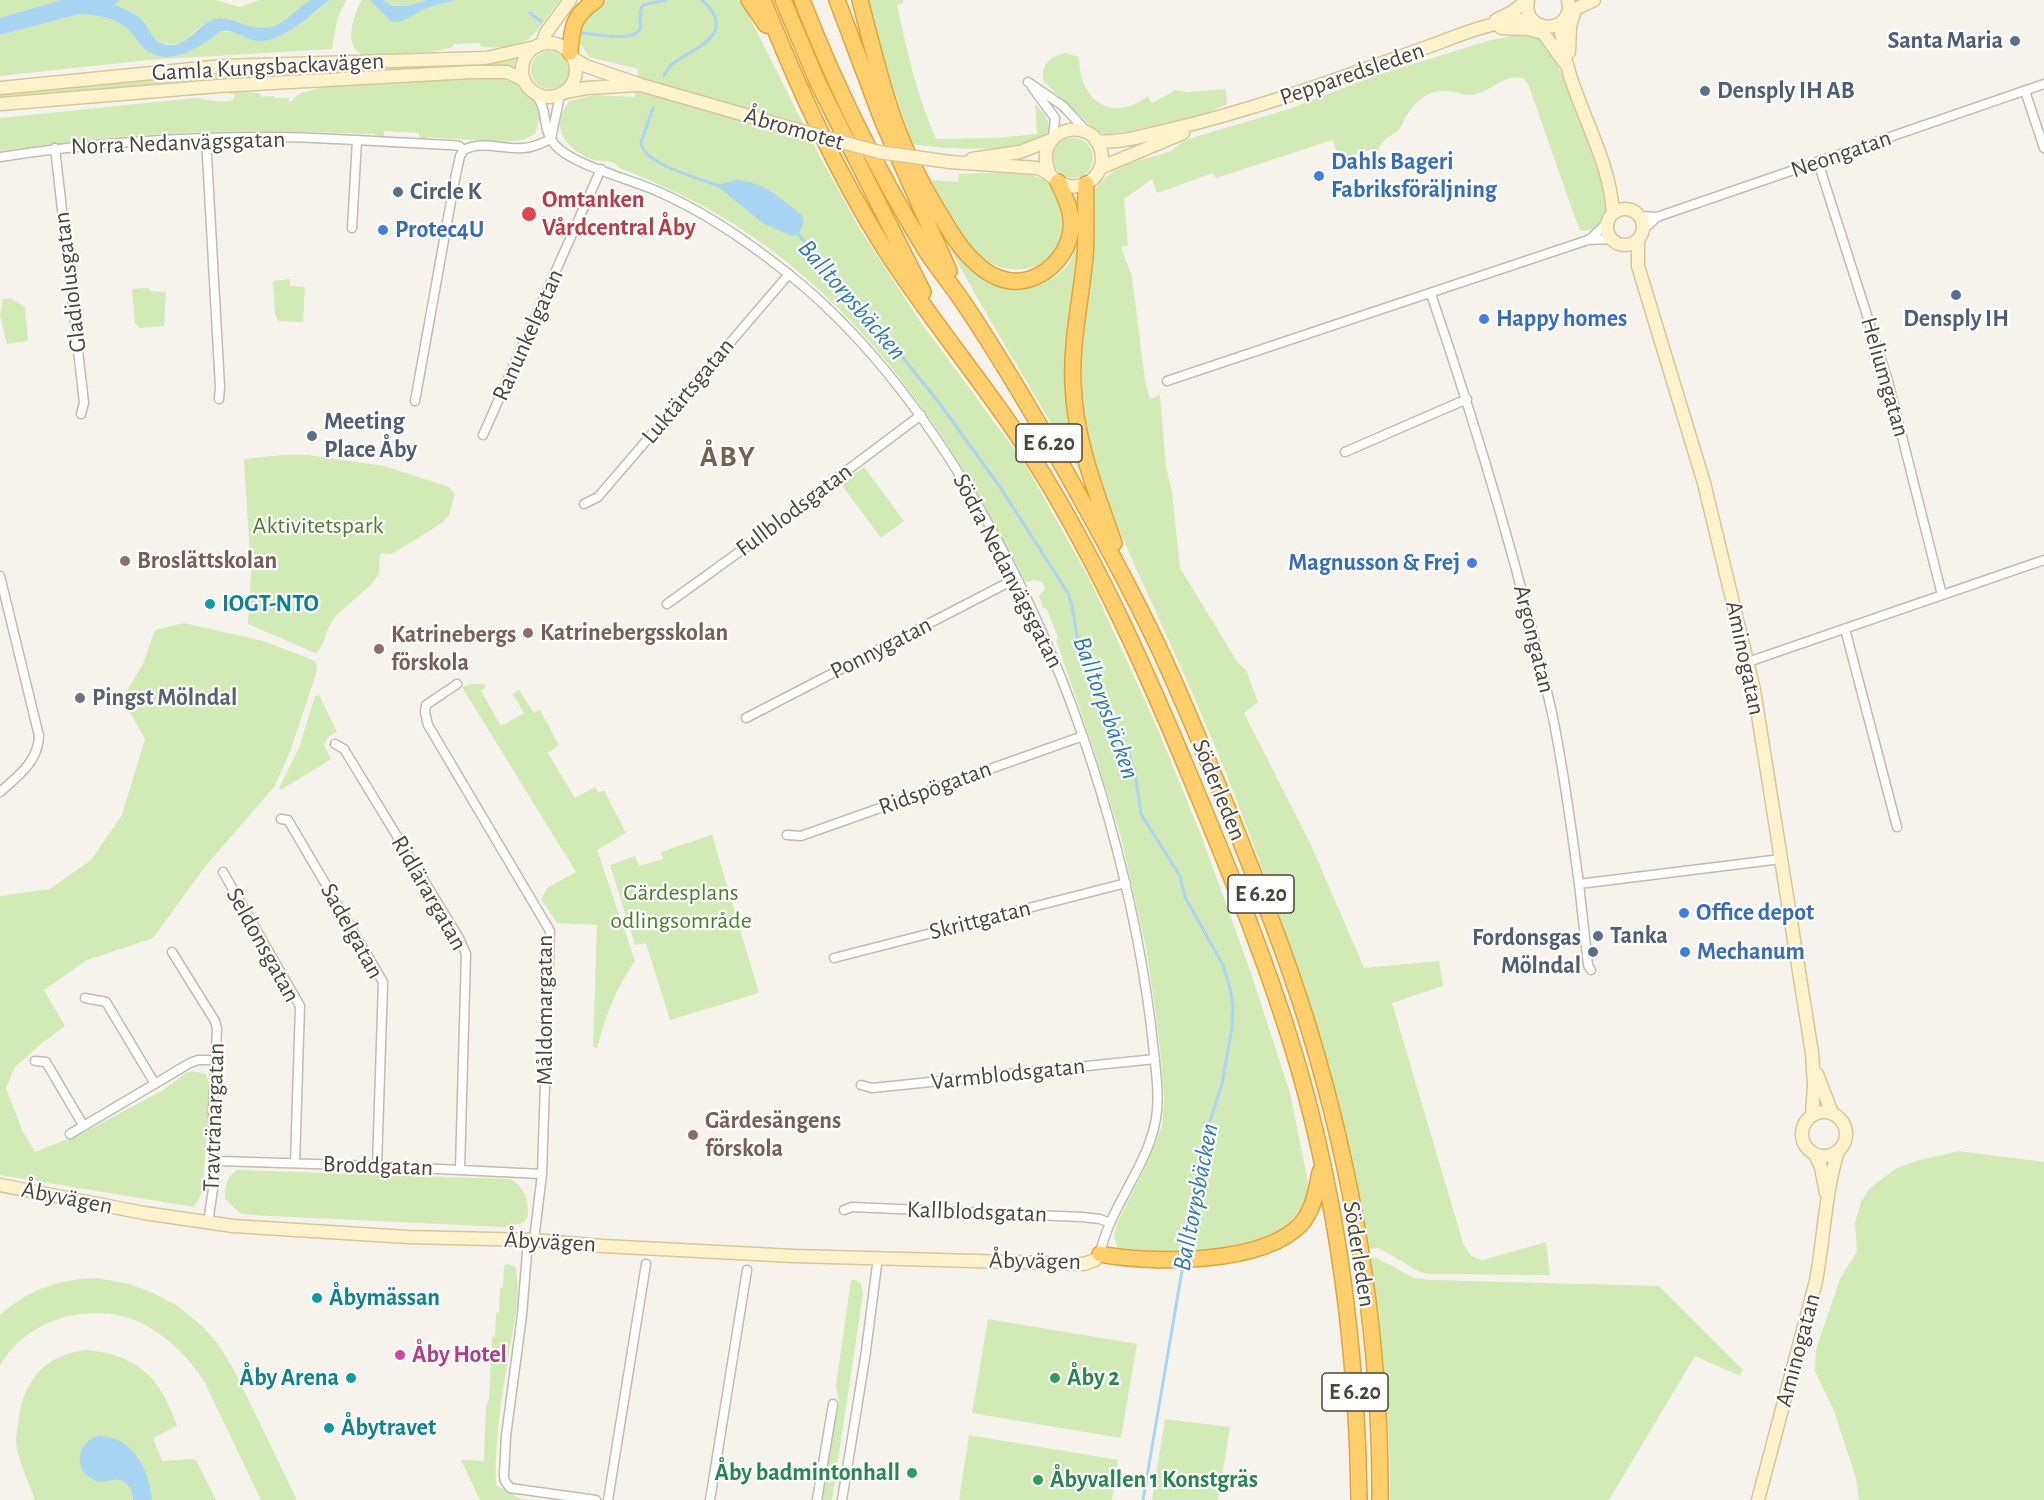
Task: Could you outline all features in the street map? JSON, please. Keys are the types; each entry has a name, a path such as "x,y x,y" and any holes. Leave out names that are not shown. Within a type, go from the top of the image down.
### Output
{"highway":[{"path":"572,56 574,22 596,0"},
{"path":"749,0 786,58"},
{"path":"763,0 786,58 820,132 859,208 909,285 946,335"},
{"path":"783,0 828,104 946,335"},
{"path":"802,0 853,116 895,197 927,253 963,301"},
{"path":"837,0 883,122 963,301"},
{"path":"860,0 889,108 927,193 962,249 976,263 999,278 1021,281 1033,278 1053,266 1064,252 1071,231 1072,218 1053,177"},
{"path":"869,84 889,108"},
{"path":"1086,184 1085,256 1074,341 1073,386 1078,430 1088,470 1130,590"},
{"name":"Söderleden","path":"963,301 1043,432 1130,590 1176,688 1255,878 1296,989 1317,1054 1335,1123 1354,1212 1365,1282 1375,1375 1380,1500"},
{"name":"Söderleden","path":"946,335 1042,474 1097,574 1157,696 1229,870 1274,990 1298,1068 1322,1160 1344,1285 1359,1439 1359,1500"},
{"path":"1100,1254 1132,1260 1183,1260 1246,1251 1274,1241 1295,1229 1307,1215 1315,1198 1322,1160"}],"street":[{"path":"551,139 546,132 543,107 524,80 523,69 527,55 539,46 570,0"},
{"path":"1528,0 1527,10 1533,22 1568,68"},
{"name":"Pepparedsleden","path":"1482,28 1512,12 1528,0"},
{"path":"1594,0 1571,7 1561,23 1562,41 1568,68 1610,185 1610,219 1607,229 1615,242"},
{"path":"1568,68 1571,7"},
{"name":"Pepparedsleden","path":"1100,168 1221,118 1482,28 1522,20 1548,28 1561,23"},
{"path":"1482,28 1529,29 1544,34"},
{"name":"Åbromotet","path":"539,46 557,44 586,66 641,85 879,152 1002,167 1028,166 1069,186 1086,184"},
{"name":"Gamla Kungsbackavägen","path":"0,88 224,66 486,58 539,46"},
{"path":"551,139 562,94 572,86 576,77 572,56"},
{"name":"Gamla Kungsbackavägen","path":"0,104 218,86 471,72 507,72 524,80"},
{"path":"1053,177 1045,156 1052,139 1054,118 1028,82 1063,106 1094,138 1102,154 1100,168 1092,180 1086,184"},
{"name":"Neongatan","path":"1640,235 1657,217 2044,84"},
{"name":"Åbromotet","path":"536,94 548,97 586,88 641,85"},
{"path":"2025,91 2044,148"},
{"name":"Pepparedsleden","path":"1094,138 1118,141 1221,118"},
{"name":"Åbromotet","path":"950,162 1020,152 1067,130 1076,129 1094,138"},
{"name":"Norra Nedanvägsgatan","path":"0,157 55,148 206,138 271,137 357,140 459,146 464,150 473,146 485,145 524,148 551,139"},
{"path":"206,138 219,399"},
{"name":"Södra Nedanvägsgatan","path":"551,139 561,151 571,157 660,192 690,207 748,243 789,274 829,309 875,358 921,415 961,477 1017,578 1045,635 1083,736 1107,812 1126,883 1143,970 1155,1059 1157,1110 1154,1130 1143,1157 1105,1231 1100,1254"},
{"path":"352,228 357,140"},
{"name":"Gladiolusgatan","path":"55,148 84,403 81,414"},
{"path":"416,400 455,179 460,156 464,150"},
{"name":"Heliumgatan","path":"1818,162 1888,381 1942,595"},
{"name":"Ranunkelgatan","path":"483,435 601,169"},
{"path":"1167,381 1588,240 1629,245 1640,235 1634,213 1610,185"},
{"path":"1588,240 1623,209 1634,213"},
{"name":"Neongatan","path":"1634,213 1657,217"},
{"name":"Aminogatan","path":"1640,235 1638,267 1701,472 1748,662 1768,772 1813,1059 1812,1115 1805,1122 1802,1138 1815,1154 1821,1167 1827,1197"},
{"name":"Aminogatan","path":"1615,242 1638,267"},
{"name":"Luktärtsgatan","path":"584,504 598,497 789,274"},
{"name":"Argongatan","path":"1431,294 1467,399 1514,559 1552,714 1579,884 1588,965 1591,970"},
{"path":"1345,452 1467,399"},
{"name":"Fullblodsgatan","path":"667,604 807,503 921,415"},
{"path":"1748,662 2044,561"},
{"path":"0,576 38,727 39,744 35,756 0,792"},
{"name":"Ponnygatan","path":"746,717 1017,578"},
{"path":"1845,629 1898,827"},
{"name":"Måldomargatan","path":"457,684 426,705 428,725 550,931 542,1174 531,1240 506,1436 504,1476 510,1488 596,1500"},
{"name":"Ridspögatan","path":"787,835 801,836 1083,736"},
{"name":"Ridlärargatan","path":"335,744 344,749 459,938 466,954 460,1169"},
{"name":"Sadelgatan","path":"281,819 288,820 383,982 377,1166"},
{"path":"1579,884 1781,860"},
{"name":"Seldonsgatan","path":"223,872 300,1006 295,1163"},
{"name":"Skrittgatan","path":"834,958 1126,883"},
{"name":"Travtränargatan","path":"172,952 217,1029 212,1155 214,1182 208,1222"},
{"path":"85,998 106,1002 154,1084"},
{"name":"Varmblodsgatan","path":"861,1085 872,1088 1155,1059"},
{"name":"Aminogatan","path":"1758,1500 1816,1281 1823,1248 1827,1197 1838,1151 1843,1145 1846,1133 1842,1121 1832,1113 1813,1059"},
{"path":"70,1134 198,1060 215,1060"},
{"path":"35,1061 46,1062 83,1125"},
{"path":"1812,1115 1822,1112 1832,1113"},
{"path":"1815,1154 1824,1156 1838,1151"},
{"name":"Broddgatan","path":"214,1159 542,1174"},
{"name":"Åbyvägen","path":"0,1185 144,1214 208,1222 408,1237 531,1240 734,1253 1084,1264 1095,1260 1100,1254"},
{"name":"Kallblodsgatan","path":"844,1210 852,1207 1091,1217 1110,1223"},
{"path":"842,1500 865,1358 878,1257"},
{"path":"608,1500 646,1264"},
{"path":"710,1500 747,1270"},
{"path":"817,1500 833,1404"}],"green space":[{"path":"0,0 61,0 0,18"},
{"path":"120,0 215,0 240,7 259,0 312,0 286,20 271,27 255,29 228,21 215,22 201,26 180,43 167,44 157,41 139,17 113,5"},
{"path":"330,0 346,0 337,20 332,49 148,60 0,76 0,35 80,14 93,14 117,21 129,29 135,37 186,53 219,32 233,32 250,39 281,35"},
{"path":"362,0 560,0 529,38 512,46 481,47 480,43 453,44 453,47 433,52 363,55 357,51 351,38 353,21"},
{"path":"608,0 741,0 819,155 860,229 917,317 1025,464 1090,580 1156,725 1201,835 1251,973 1290,1093 1308,1182 1307,1195 1303,1206 1286,1227 1274,1235 1247,1246 1173,1257 1118,1250 1114,1237 1117,1223 1143,1172 1162,1126 1164,1099 1161,1057 1146,948 1121,837 1056,640 1058,638 1039,596 1045,589 1042,582 1025,581 960,464 922,408 881,355 836,306 787,262 733,223 673,191 619,168 615,163 584,156 567,142 560,122 569,101 595,95 635,97 638,69 589,57 577,38 582,25 589,16"},
{"path":"869,0 903,0 903,3 897,5 905,39 918,90 936,139 995,138 1037,134 1035,104 1048,123 1045,135 1029,143 1005,148 950,148 912,144 882,53"},
{"path":"1522,34 1538,37 1544,43 1568,87 1606,197 1606,215 1594,228 1581,231 1528,84 1523,78 1517,77 1472,95 1442,91 1424,97 1411,110 1400,128 1383,142 1378,151 1372,153 1370,150 1340,159 1332,140 1216,178 1213,173 1157,193 1152,179 1124,199 1128,245 1121,247 1132,277 1145,381 1150,399 1160,395 1166,467 1172,492 1180,568 1238,663 1246,670 1258,702 1244,713 1311,845 1364,968 1439,961 1443,986 1392,1003 1463,1243 1471,1256 1483,1260 1546,1242 1550,1275 1428,1274 1418,1271 1379,1248 1367,1249 1341,1117 1304,988 1227,777 1104,494 1083,417 1078,365 1094,239 1093,199 1100,182 1111,173 1128,164 1171,151 1182,142 1195,137 1289,109 1377,75 1491,40"},
{"path":"550,51 563,57 569,70 563,83 550,89 537,83 531,70 537,57"},
{"path":"1066,53 1079,57 1080,72 1091,96 1110,107 1122,108 1148,96 1152,103 1176,90 1187,92 1226,89 1227,104 1204,114 1121,133 1100,132 1044,82 1043,71 1048,62"},
{"path":"515,58 515,67 502,65 187,82 0,99 0,94 217,72 471,65"},
{"path":"502,79 515,83 536,103 540,117 535,134 523,140 502,142 428,137 419,140 419,133 384,131 384,138 374,134 187,133 107,138 0,151 0,118 195,98 233,100 235,95 229,91 259,93 262,97 289,98 291,102 298,94 330,85"},
{"path":"1073,138 1087,144 1093,158 1087,172 1073,178 1059,172 1053,158 1059,144"},
{"path":"959,174 1030,175 1048,183 1061,202 1065,222 1063,239 1055,253 1043,263 1027,269 1011,269 993,264 977,253 958,228 931,180 958,182"},
{"path":"1079,235 1080,245 1065,352 1065,387 1067,409 1083,473 1081,474 944,238 976,275 992,284 1015,289 1039,285 1059,274 1071,259"},
{"path":"290,279 290,286 305,287 303,322 278,321 275,314 273,281"},
{"path":"149,288 150,291 166,292 164,326 139,328 135,323 132,289"},
{"path":"10,298 25,307 28,341 7,344 0,315 3,299"},
{"name":"Aktivitetspark","path":"308,455 384,466 449,487 455,494 449,515 442,523 392,554 381,553 379,572 375,580 332,621 321,647 315,653 248,624 251,573 244,459"},
{"path":"864,467 904,521 881,538 841,484"},
{"path":"184,623 263,641 315,662 316,674 290,752 274,787 204,868 153,938 87,960 44,990 65,1026 15,1067 6,1088 22,1130 35,1152 83,1133 163,1090 186,1073 192,1071 206,1074 210,1097 202,1193 194,1207 0,1175 0,896 50,889 91,860 122,815 145,739 122,699 143,664 155,630"},
{"path":"471,684 486,686 481,691 501,726 524,713 513,694 519,690 534,713 540,710 559,745 548,753 575,798 595,787 599,793 604,790 626,833 597,850 635,961 612,1003 597,1048 593,1047 597,925 557,923 541,899 547,888 576,872 462,687"},
{"path":"319,695 337,732 328,737 324,745 331,759 281,790 279,788 299,748 315,696"},
{"name":"Gärdesplans odlingsområde","path":"712,835 759,993 670,1020 646,943 635,945 610,865 635,856 639,866 663,859 661,852"},
{"path":"1959,1151 2044,1162 2044,1500 1859,1500 1856,1478 1834,1411 1815,1371 1816,1349 1840,1279 1857,1251 1855,1223 1861,1202 1870,1188 1895,1169 1916,1161"},
{"path":"237,1170 510,1179 520,1186 525,1194 528,1216 523,1223 504,1227 250,1215 240,1213 225,1199 227,1183 230,1176"},
{"path":"1371,1258 1377,1258 1414,1278 1431,1280 1659,1286 1743,1370 1740,1376 1695,1356 1609,1500 1390,1500 1387,1409"},
{"path":"506,1264 515,1266 518,1287 499,1418 496,1485 521,1499 532,1500 480,1500 461,1460 484,1461 492,1337 495,1337 496,1313 499,1312 500,1288 503,1288"},
{"path":"97,1278 130,1284 155,1294 176,1305 201,1325 218,1344 234,1370 297,1500 261,1500 204,1381 177,1348 160,1334 141,1323 122,1316 102,1313 62,1318 43,1325 26,1336 12,1349 0,1366 0,1315 22,1298 45,1287 57,1283"},
{"path":"851,1280 856,1280 861,1284 863,1294 832,1500 821,1500 839,1401 836,1386"},
{"name":"Åby 2","path":"988,1319 1137,1344 1121,1438 972,1413"},
{"path":"86,1350 104,1352 133,1363 155,1382 171,1409 177,1426 153,1438 162,1461 196,1460 216,1500 35,1500 21,1464 16,1443 24,1396 37,1374 47,1365 71,1353"},
{"path":"1165,1419 1230,1427 1218,1500 1152,1500"},
{"name":"Åbyvallen 1 Konstgräs","path":"969,1435 1118,1460 1112,1500 959,1500"}],"water":[{"path":"61,0 120,0 114,5 139,17 154,38 168,45 175,45 215,19 222,18 257,28 265,28 280,24 312,0 330,0 297,26 278,37 260,41 225,31 189,51 167,57 146,50 120,23 94,15 80,14 0,35 0,18"},
{"path":"370,0 383,0 392,6 407,6 428,0 455,0 422,10 402,21 392,22"},
{"path":"736,180 764,187 802,215 804,222 798,235 792,236 764,224 716,185"},
{"path":"98,1436 120,1441 137,1456 148,1477 152,1500 133,1500 131,1489 122,1481 98,1481 87,1476 80,1464 80,1457 85,1444"}],"waterway":[{"name":"Balltorpsbäcken","path":"582,33 614,36 637,33 640,28 643,5 666,0"},
{"name":"Balltorpsbäcken","path":"664,75 672,64 701,46 710,39 715,31 716,22 713,12 702,0"},
{"name":"Balltorpsbäcken","path":"530,13 541,21"},
{"name":"Balltorpsbäcken","path":"653,108 641,142 644,150 661,164 719,186"},
{"name":"Balltorpsbäcken","path":"796,232 871,318 940,404 1000,487 1068,593 1077,636 1085,660 1129,754 1135,773 1141,814 1180,876 1185,897 1223,965 1233,1006 1232,1027 1222,1084 1203,1143 1185,1255"},
{"name":"Balltorpsbäcken","path":"1143,1500 1183,1265"}],"place":[{"name":"Santa Maria","path":"2015,41"},
{"name":"Densply IH AB","path":"1705,91"},
{"name":"Dahls Bageri Fabriksföräljning","path":"1319,176"},
{"name":"Circle K","path":"398,192"},
{"name":"Omtanken Vårdcentral Åby","path":"529,214"},
{"name":"Protec4U","path":"383,230"},
{"name":"Densply IH","path":"1956,295"},
{"name":"Happy homes","path":"1484,319"},
{"name":"Meeting Place Åby","path":"312,436"},
{"name":"Broslättskolan","path":"125,561"},
{"name":"Magnusson & Frej","path":"1472,563"},
{"name":"IOGT-NTO","path":"210,604"},
{"name":"Katrinebergsskolan","path":"528,633"},
{"name":"Katrinebergs förskola","path":"379,649"},
{"name":"Pingst Mölndal","path":"80,698"},
{"name":"Office depot","path":"1684,913"},
{"name":"Tanka","path":"1598,936"},
{"name":"Fordonsgas Mölndal","path":"1593,952"},
{"name":"Mechanum","path":"1685,952"},
{"name":"Gärdesängens förskola","path":"693,1135"},
{"name":"Åbymässan","path":"317,1298"},
{"name":"Åby Hotel","path":"400,1355"},
{"name":"Åby Arena","path":"351,1378"},
{"name":"Åby 2","path":"1055,1378"},
{"name":"Åbytravet","path":"329,1428"},
{"name":"Åby badmintonhall","path":"912,1473"},
{"name":"Åbyvallen 1 Konstgräs","path":"1038,1480"}],"district":[{"name":"ÅBY","path":"728,457"}]}
